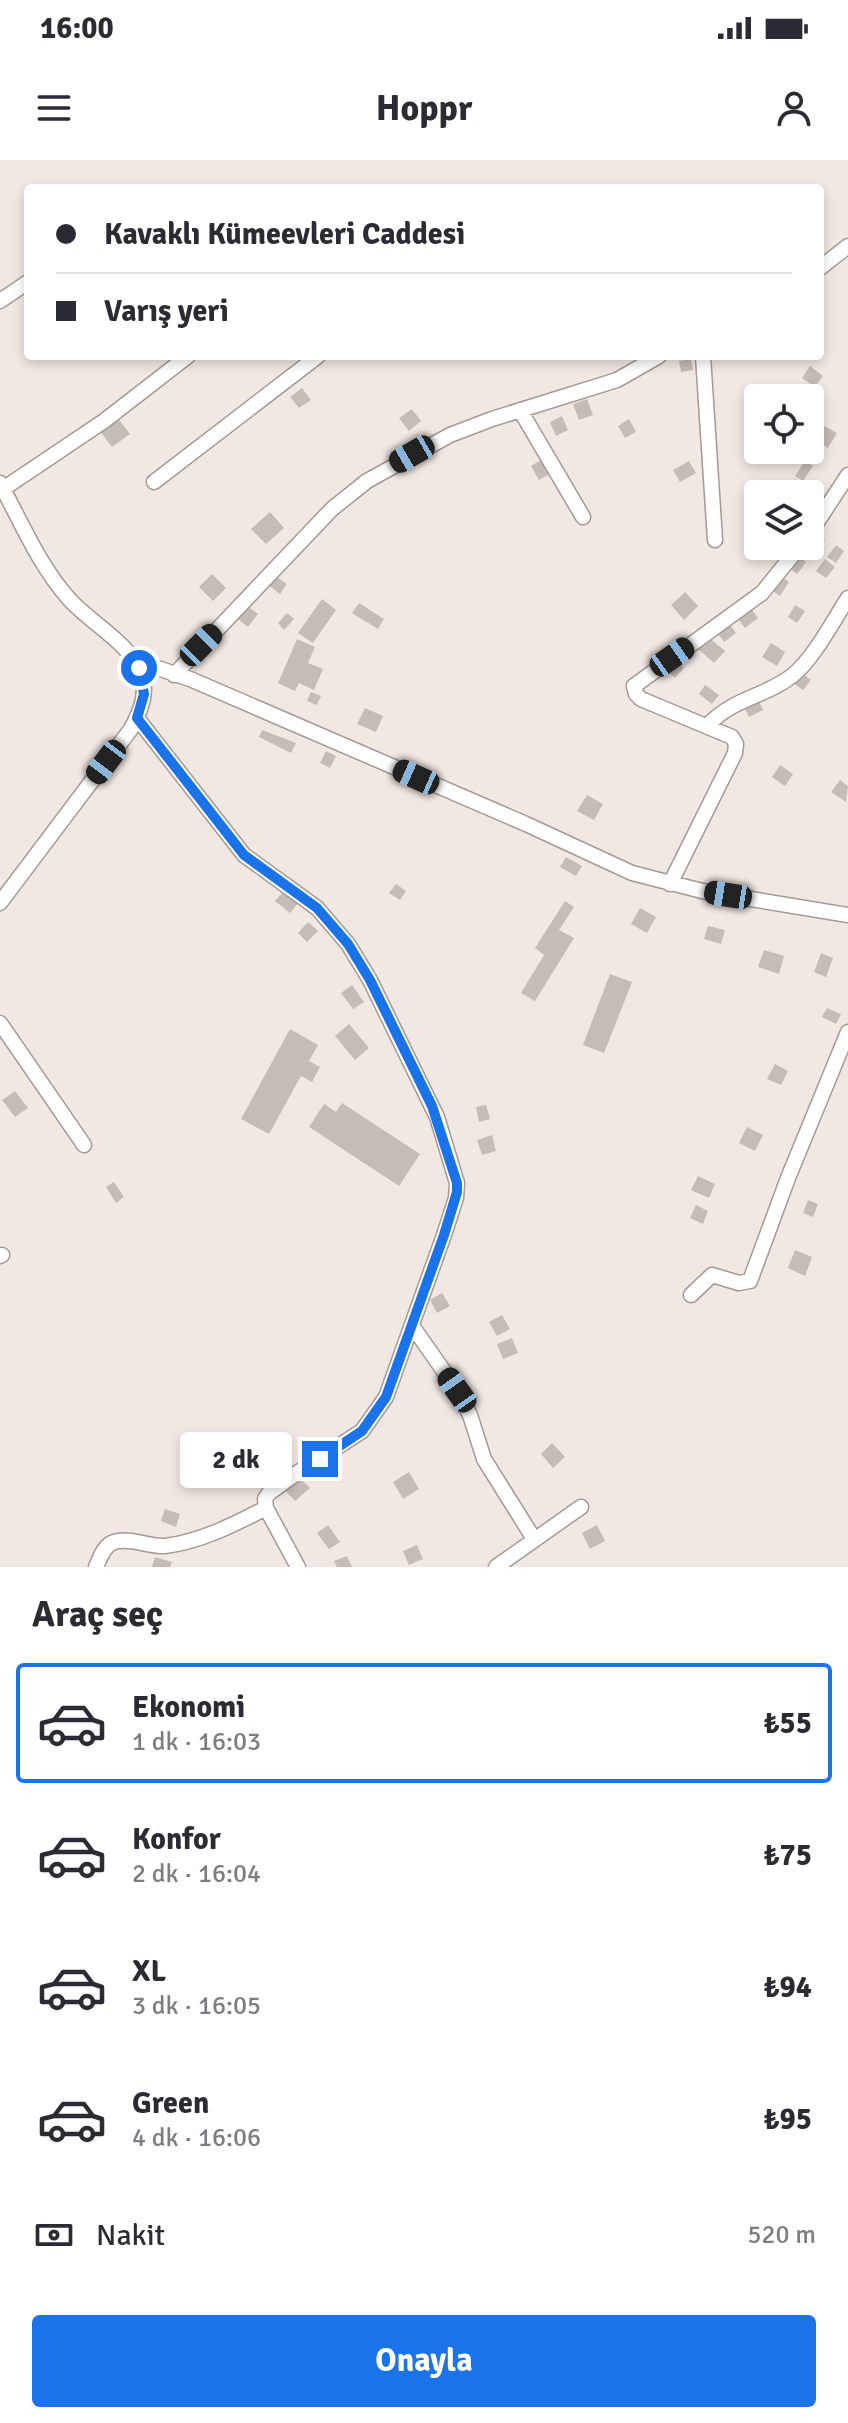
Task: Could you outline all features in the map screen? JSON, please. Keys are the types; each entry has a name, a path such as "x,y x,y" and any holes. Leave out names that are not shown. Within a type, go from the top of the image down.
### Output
{"street":[{"path":"824,265 848,246"},
{"path":"0,301 24,285"},
{"path":"0,903 137,718 142,705 143,680 134,660 61,589 2,486 104,421 183,360"},
{"path":"154,482 313,360"},
{"path":"174,675 351,493 385,469 450,435 617,380 652,360"},
{"path":"703,360 715,540"},
{"path":"520,410 583,517"},
{"path":"824,512 848,475"},
{"path":"670,884 737,748 732,737 641,699 634,686 762,593 789,560"},
{"path":"707,726 733,704 792,676 848,598"},
{"path":"134,660 190,679 632,873 670,884 848,915"},
{"path":"137,718 244,855 317,908 348,944 370,980 432,1106 454,1169 457,1192 413,1327 386,1397 370,1422 343,1445 269,1493 265,1499 266,1508 298,1567"},
{"path":"0,1023 84,1145"},
{"path":"691,1295 712,1275 739,1283 750,1281 848,1032"},
{"path":"413,1327 457,1390 470,1415 484,1459 534,1539"},
{"path":"496,1567 581,1507"},
{"path":"96,1567 107,1546 113,1542 173,1545 225,1528 266,1508"}],"building":[{"path":"691,360 693,370 681,372 679,361"},
{"path":"810,366 823,376 817,384 802,378"},
{"path":"302,388 311,400 299,408 290,397"},
{"path":"587,399 593,415 579,420 573,404"},
{"path":"412,409 421,421 409,431 399,418"},
{"path":"562,416 568,430 556,436 550,422"},
{"path":"117,417 130,434 112,447 99,430"},
{"path":"629,419 636,432 625,438 618,426"},
{"path":"824,426 837,433 828,448 824,446"},
{"path":"541,460 550,474 539,480 531,466"},
{"path":"689,461 696,473 680,482 673,470"},
{"path":"803,464 813,466 804,480 795,476"},
{"path":"270,512 284,528 266,544 251,529"},
{"path":"836,545 844,551 836,563 827,557"},
{"path":"825,559 835,567 826,578 816,571"},
{"path":"794,560 806,562 797,574 788,567"},
{"path":"212,574 226,588 213,601 199,587"},
{"path":"274,575 287,584 280,594 267,584"},
{"path":"779,575 789,582 780,596 770,589"},
{"path":"685,592 698,606 684,620 671,605"},
{"path":"322,599 336,610 313,643 298,633"},
{"path":"243,603 258,614 248,627 234,616"},
{"path":"359,603 384,619 378,629 352,613"},
{"path":"795,605 805,611 797,623 788,617"},
{"path":"749,606 758,618 745,628 736,616"},
{"path":"287,613 294,619 284,630 278,623"},
{"path":"727,620 736,633 724,642 715,629"},
{"path":"707,636 725,651 714,663 697,648"},
{"path":"297,639 315,647 308,663 323,669 314,690 299,683 295,691 278,683"},
{"path":"771,643 785,652 777,666 762,657"},
{"path":"674,659 684,668 675,678 665,669"},
{"path":"798,670 811,680 803,690 790,681"},
{"path":"705,685 719,695 712,704 699,694"},
{"path":"311,692 321,696 317,705 307,701"},
{"path":"756,695 763,710 749,717 742,702"},
{"path":"365,708 383,716 376,732 357,724"},
{"path":"262,730 296,743 291,753 259,737"},
{"path":"326,751 336,756 330,768 320,763"},
{"path":"780,765 793,774 785,786 772,777"},
{"path":"840,780 848,786 846,802 831,792"},
{"path":"587,795 603,804 594,820 577,811"},
{"path":"566,857 582,866 576,876 560,867"},
{"path":"396,884 406,891 400,900 389,893"},
{"path":"283,892 298,903 290,913 275,901"},
{"path":"565,901 574,907 559,930 574,938 535,1001 521,993 544,955 535,948"},
{"path":"640,908 656,917 647,933 631,924"},
{"path":"308,922 318,931 307,942 298,933"},
{"path":"708,926 725,930 721,944 704,939"},
{"path":"764,950 784,956 779,974 758,967"},
{"path":"821,953 833,958 826,977 814,972"},
{"path":"610,974 632,982 604,1053 583,1045"},
{"path":"352,985 364,1002 353,1009 341,993"},
{"path":"827,1008 841,1014 836,1024 822,1017"},
{"path":"349,1024 369,1048 355,1060 335,1036"},
{"path":"290,1029 318,1045 309,1061 320,1067 312,1082 301,1076 269,1134 241,1119"},
{"path":"775,1064 788,1071 781,1085 767,1079"},
{"path":"15,1091 28,1108 15,1117 2,1100"},
{"path":"342,1103 420,1154 399,1186 309,1127 324,1104 336,1112"},
{"path":"486,1105 490,1119 479,1122 476,1107"},
{"path":"747,1127 763,1135 755,1151 739,1143"},
{"path":"492,1135 496,1151 482,1155 477,1140"},
{"path":"698,1176 715,1184 709,1198 691,1190"},
{"path":"114,1182 124,1197 116,1203 106,1187"},
{"path":"808,1200 818,1204 813,1217 803,1213"},
{"path":"696,1205 708,1211 703,1224 690,1218"},
{"path":"795,1250 812,1257 805,1276 788,1268"},
{"path":"442,1293 450,1306 437,1313 430,1300"},
{"path":"502,1315 510,1329 497,1336 489,1322"},
{"path":"512,1338 518,1353 503,1359 497,1344"},
{"path":"552,1443 565,1457 553,1468 541,1454"},
{"path":"409,1472 419,1489 403,1499 393,1482"},
{"path":"298,1476 310,1488 295,1501 284,1489"},
{"path":"165,1509 180,1514 176,1527 161,1521"},
{"path":"328,1525 340,1542 329,1549 317,1533"},
{"path":"597,1525 605,1541 590,1549 582,1533"},
{"path":"417,1545 423,1559 409,1565 403,1551"},
{"path":"347,1556 352,1567 337,1567 334,1561"},
{"path":"155,1557 172,1562 170,1567 152,1567"}],"route":[{"path":"139,668 144,694 137,718 244,855 302,895 348,944 370,980 437,1117 457,1183 444,1235 386,1397 362,1431 320,1459"}]}
